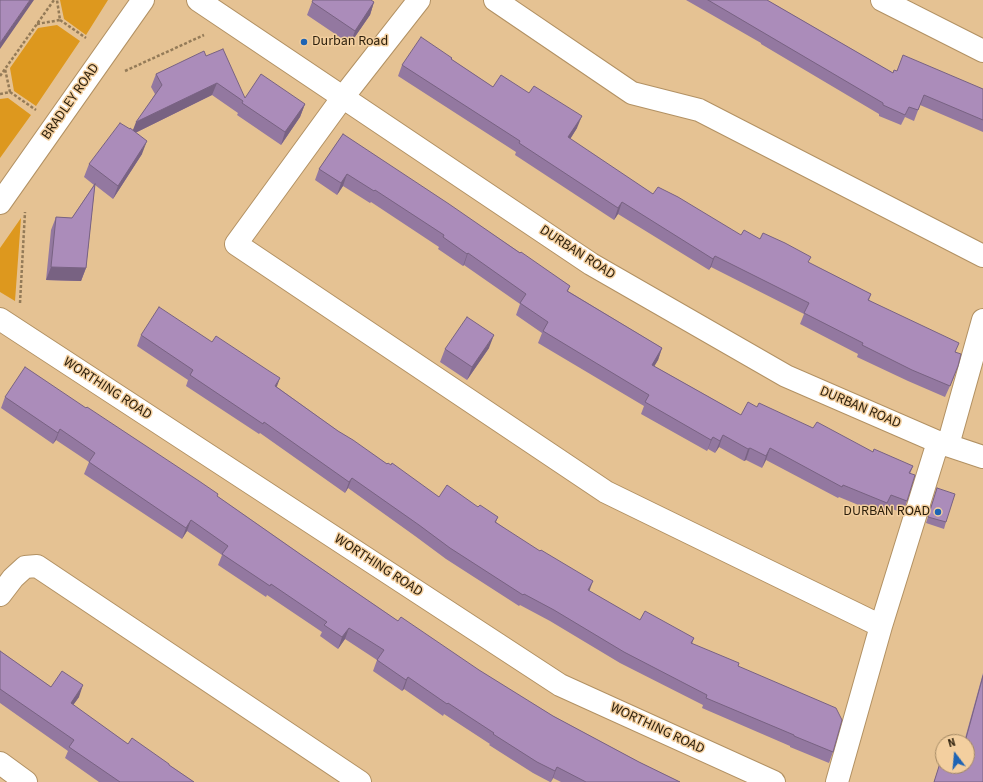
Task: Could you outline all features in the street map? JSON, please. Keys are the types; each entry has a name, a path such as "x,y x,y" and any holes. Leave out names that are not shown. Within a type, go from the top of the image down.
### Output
{"street":[{"name":"BRADLEY ROAD","path":"0,203 143,0"},
{"name":"DURBAN ROAD","path":"198,0 591,264 793,379 943,443 983,457"},
{"path":"419,0 343,97 236,244 606,492 881,626"},
{"path":"495,0 632,93 699,110 983,256"},
{"path":"882,0 983,51"},
{"name":"WORTHING ROAD","path":"0,319 560,685 774,782"},
{"path":"837,782 881,626 983,320"},
{"path":"0,595 13,578 25,567 37,566 360,782"},
{"path":"0,763 26,782"}],"path":[{"path":"55,0 60,20 106,52"},
{"path":"0,76 55,0"},
{"path":"37,24 60,20"},
{"path":"119,74 230,22"},
{"path":"5,68 10,92 56,123"},
{"path":"0,94 10,92"},
{"path":"19,332 25,205"}],"shaded area":[{"path":"60,0 108,0 86,35 64,19"},
{"path":"57,25 80,41 36,106 14,91 10,68 38,28"},
{"path":"8,98 31,115 0,158 0,99"},
{"path":"21,218 15,301 0,292 0,248"}],"building":[{"path":"0,0 30,0 0,43"},
{"path":"313,0 371,0 374,2 355,31 312,2"},
{"path":"708,0 767,0 893,73 894,70 897,71 903,55 983,89 983,120 924,95 918,110 909,107 905,115 883,105 883,103"},
{"path":"421,37 493,87 501,75 529,93 534,86 582,116 568,137 653,194 658,187 678,197 741,235 744,230 760,239 763,233 785,243 811,257 808,262 871,294 868,300 959,343 955,352 961,354 950,386 912,370 862,345 863,343 804,313 809,303 715,256 713,259 622,202 618,208 519,143 520,141 402,65"},
{"path":"223,49 245,98 261,74 305,104 285,132 242,103 243,101 217,83 136,122 162,85 156,74 204,51 206,56"},
{"path":"120,123 130,128 147,141 118,186 89,164"},
{"path":"343,134 570,286 567,291 662,348 652,365 741,415 748,402 757,407 759,403 813,428 817,422 873,452 874,449 913,466 909,473 915,475 907,501 891,495 887,503 843,485 842,487 770,448 766,456 750,448 748,449 723,435 720,441 713,437 711,440 645,402 649,395 543,331 548,322 520,303 526,294 443,237 444,235 375,190 374,191 347,174 341,183 319,169"},
{"path":"95,184 86,268 51,267 56,217 72,218"},
{"path":"159,307 212,342 216,336 280,378 275,386 338,431 387,464 388,463 391,465 392,463 439,497 447,485 478,507 480,505 498,517 495,522 540,551 541,550 593,581 588,590 640,620 645,611 694,638 691,643 739,663 738,666 836,708 842,720 833,752 706,698 707,695 624,652 554,610 524,594 523,595 450,548 352,478 349,482 264,422 263,424 190,375 193,370 141,335"},
{"path":"467,317 494,335 472,367 445,349"},
{"path":"25,367 199,481 218,494 217,496 398,621 401,617 479,670 553,716 680,782 586,782 557,767 555,771 537,762 493,734 494,733 448,703 447,704 408,677 406,680 377,660 384,650 349,628 342,637 324,625 327,622 271,584 270,586 222,554 228,546 191,520 186,528 89,462 95,453 60,429 58,433 5,397"},
{"name":"DURBAN ROAD","path":"937,488 955,494 946,522 928,517"},
{"path":"0,651 51,687 62,671 83,685 71,703 128,744 132,738 194,782 120,782 69,747 74,740 0,689"},
{"path":"983,676 983,782 934,782 937,774 975,774 975,734 967,734"}],"place":[{"name":"Durban Road","path":"304,42"},
{"name":"DURBAN ROAD","path":"938,512"}]}
